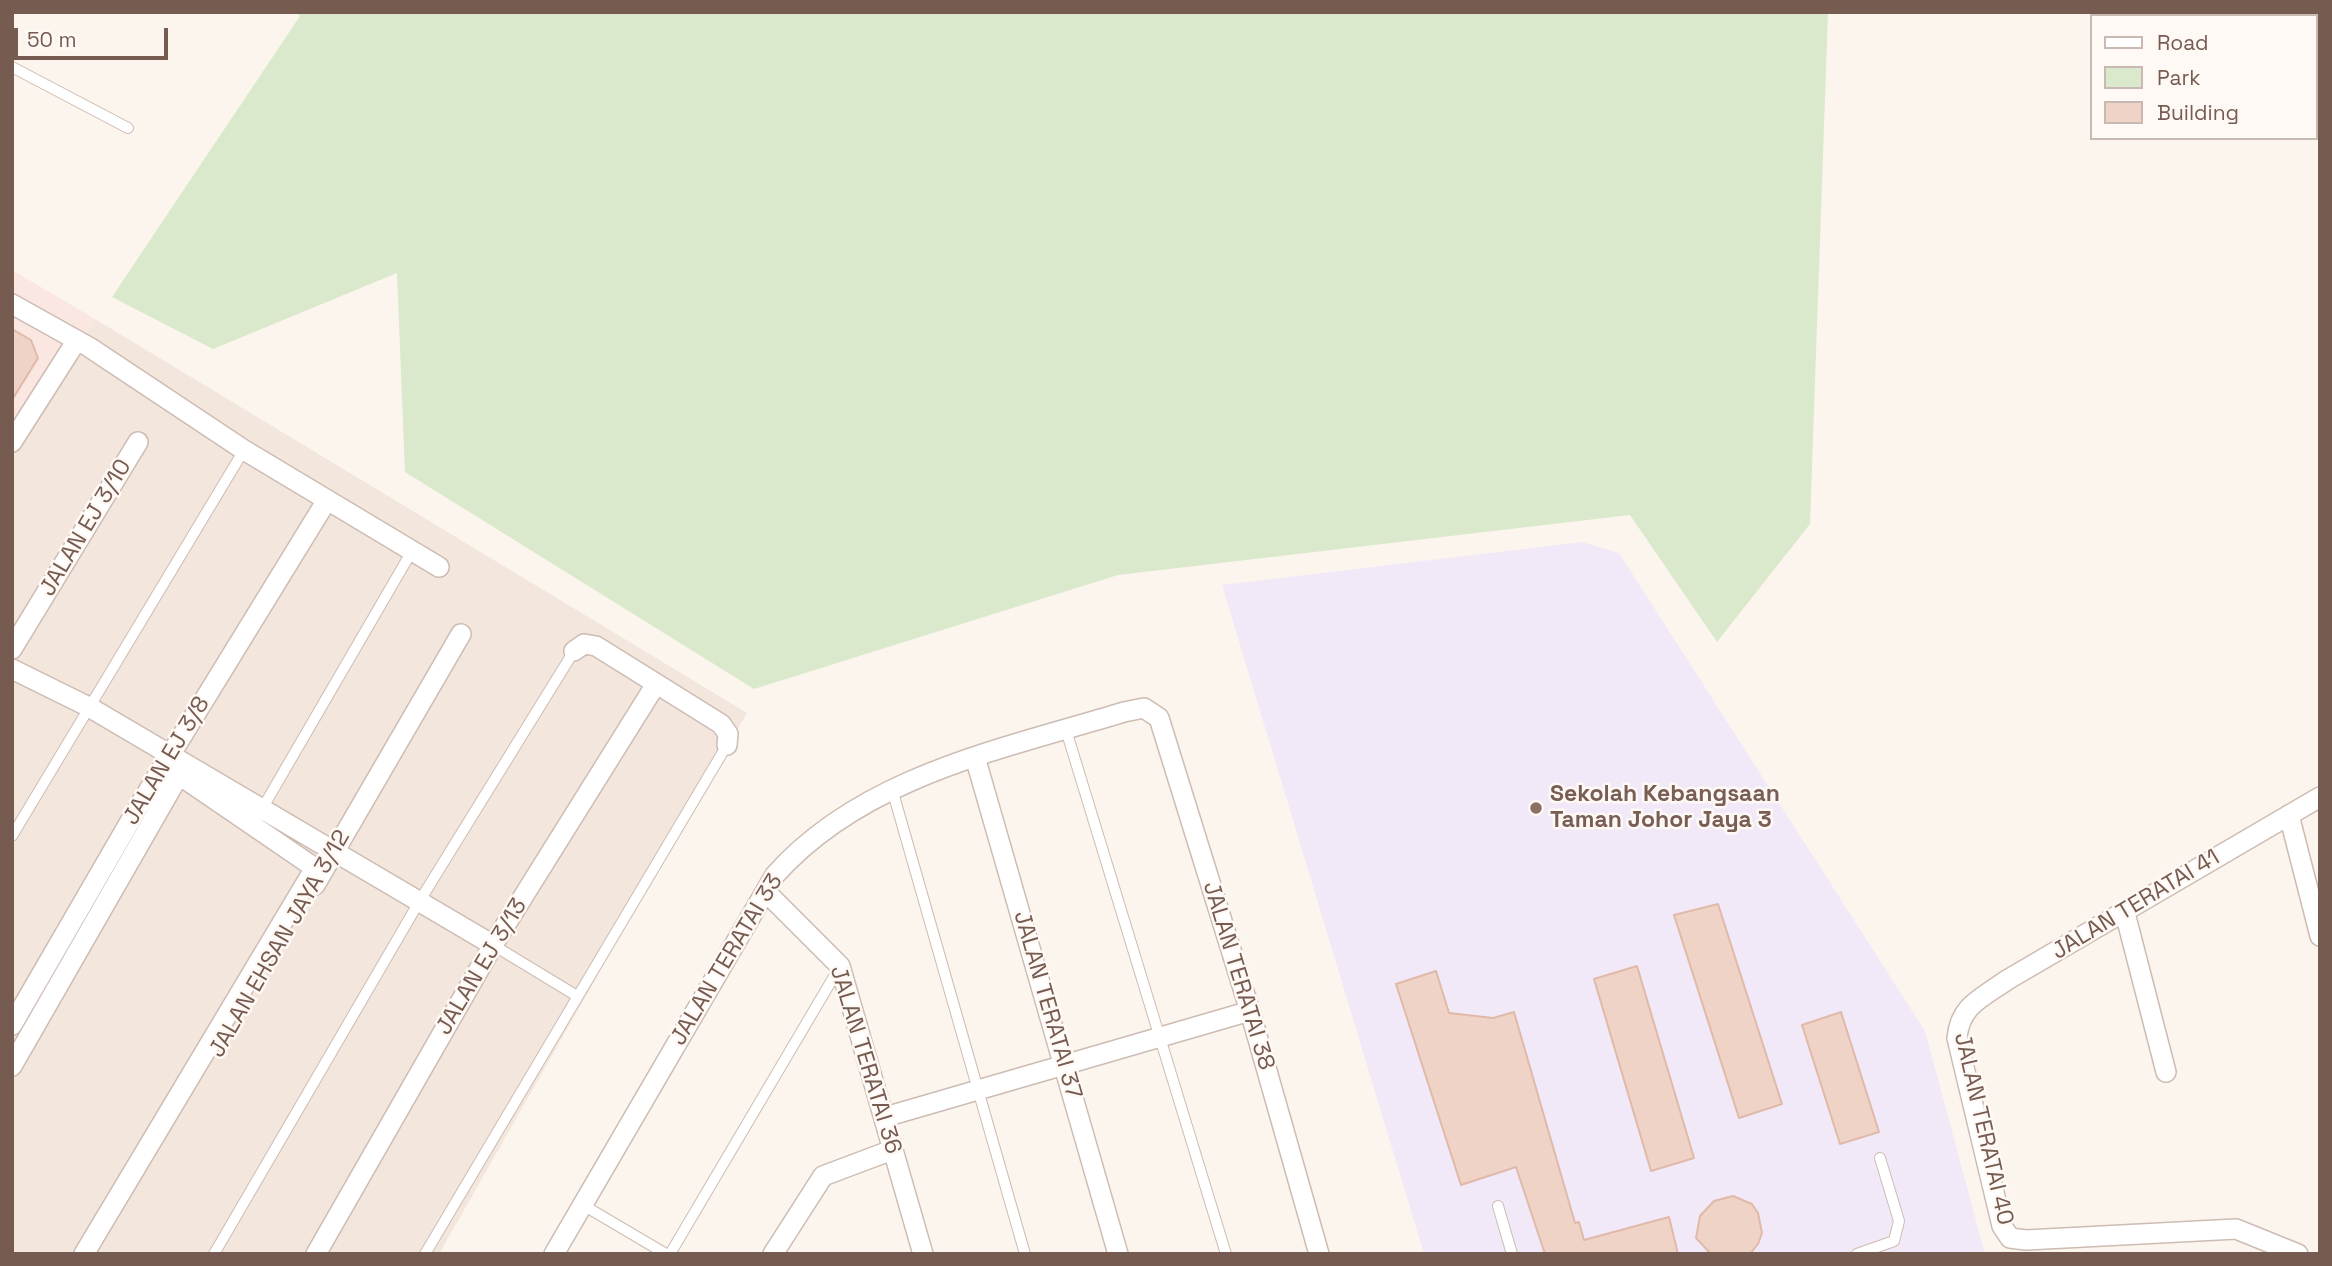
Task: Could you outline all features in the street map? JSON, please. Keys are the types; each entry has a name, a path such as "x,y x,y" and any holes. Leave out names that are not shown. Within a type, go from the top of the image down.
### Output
{"street":[{"path":"12,304 77,340 244,450 439,567"},
{"path":"12,442 77,340"},
{"name":"JALAN EJ 3/10","path":"12,649 138,442"},
{"name":"JALAN EJ 3/8","path":"12,1024 170,755 327,500"},
{"name":"JALAN EHSAN JAYA 3/12","path":"97,1254 461,634"},
{"path":"575,651 578,646 590,643 721,724 728,734 727,745"},
{"path":"12,669 89,707 493,945"},
{"name":"JALAN EJ 3/13","path":"316,1254 493,945 656,684"},
{"name":"JALAN TERATAI 33","path":"554,1254 766,892 787,862 816,837 892,789 975,757 1144,708"},
{"name":"JALAN TERATAI 38","path":"1144,708 1159,718 1250,1011 1319,1254"},
{"name":"JALAN TERATAI 37","path":"975,757 1118,1254"},
{"path":"12,1066 179,775 315,868 83,1254"},
{"name":"JALAN TERATAI 41","path":"1958,1020 1971,1005 2007,980 2320,797"},
{"path":"2289,815 2316,901 2320,936"},
{"name":"JALAN TERATAI 36","path":"766,892 834,957 840,967 923,1254"},
{"path":"2125,913 2166,1072"},
{"path":"885,1117 1250,1011"},
{"name":"JALAN TERATAI 40","path":"1958,1020 1957,1038 2002,1226 2010,1246"},
{"path":"773,1254 822,1177 892,1150"},
{"path":"2010,1246 2026,1240 2236,1229 2298,1254"}],"lane":[{"path":"12,67 128,128"},
{"path":"12,836 244,450"},
{"path":"262,809 412,551"},
{"path":"214,1254 419,902 575,651"},
{"path":"1066,730 1226,1254"},
{"path":"425,1254 727,745"},
{"path":"892,789 1025,1254"},
{"path":"493,945 577,996"},
{"path":"583,1206 668,1254 840,967"},
{"path":"1857,1254 1894,1241 1899,1221 1880,1158"},
{"path":"1498,1206 1512,1254"}],"shaded area":[{"path":"12,270 95,319 12,454"},
{"path":"95,319 747,713 439,1254 12,1254 12,454"},
{"name":"Sekolah Kebangsaan Taman Johor Jaya 3","path":"1582,542 1619,553 1925,1031 1985,1254 1424,1254 1222,585"}],"green space":[{"path":"296,12 1828,12 1810,524 1717,642 1630,515 1118,575 754,689 405,472 397,273 213,349 112,297 300,16"}],"building":[{"path":"12,329 31,340 38,358 12,400"},
{"path":"1718,904 1782,1104 1739,1118 1674,915"},
{"path":"1637,966 1694,1158 1651,1171 1594,979"},
{"path":"1436,971 1449,1013 1493,1018 1514,1012 1575,1223 1579,1222 1584,1240 1669,1217 1678,1254 1545,1254 1516,1167 1461,1185 1396,984"},
{"path":"1841,1012 1879,1132 1840,1144 1802,1025"},
{"path":"1733,1196 1752,1204 1758,1213 1762,1233 1758,1244 1750,1254 1711,1254 1696,1238 1700,1216 1714,1201"}],"place":[{"name":"Sekolah Kebangsaan Taman Johor Jaya 3","path":"1536,808"}]}
